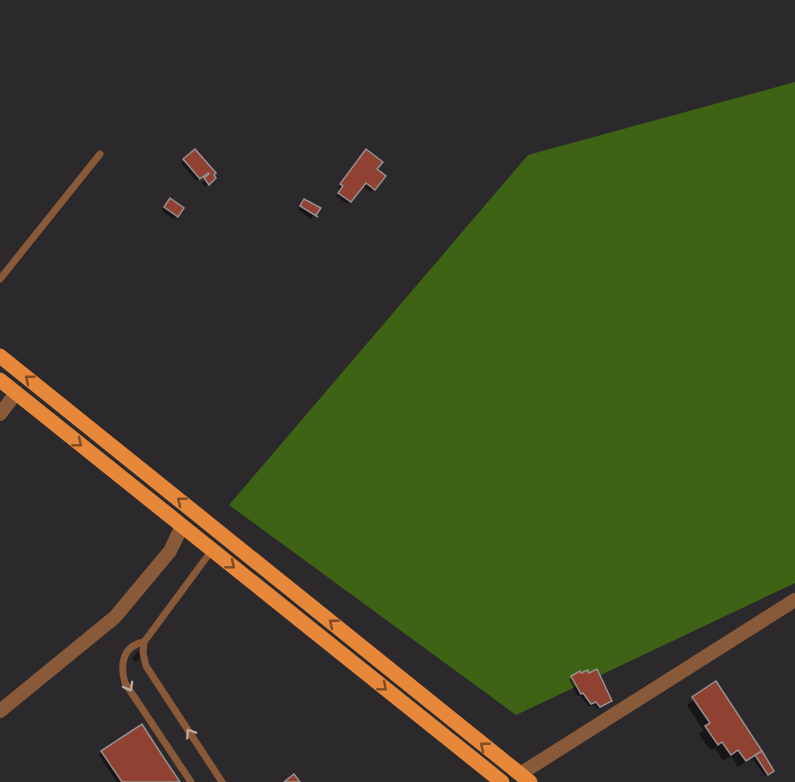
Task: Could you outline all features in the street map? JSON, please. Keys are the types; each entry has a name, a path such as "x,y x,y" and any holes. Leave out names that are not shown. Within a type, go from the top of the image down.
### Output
{"main road":[{"path":"0,356 525,778"},
{"path":"0,380 502,782"}],"street":[{"path":"0,414 16,393"},
{"path":"0,711 115,617 170,551 182,526"},
{"path":"525,778 795,600"}],"lane":[{"path":"0,279 100,154"},
{"path":"191,782 125,683 122,670 123,657 132,648 144,642 212,550"},
{"path":"144,642 143,653 146,666 222,782"}],"green space":[{"path":"795,82 795,583 516,715 229,505 528,155"}],"building":[{"path":"195,149 216,173 214,175 216,178 209,185 204,178 208,173 200,179 183,159"},
{"path":"366,149 383,162 377,169 386,176 375,190 366,183 351,202 338,193 343,186 340,184"},
{"path":"170,198 184,208 178,217 164,207"},
{"path":"304,199 321,208 316,215 318,217 300,206"},
{"path":"597,669 612,701 600,707 596,702 591,704 583,693 581,694 571,676 580,671 581,673 588,670 589,673"},
{"path":"716,681 762,751 746,761 738,750 731,755 722,742 718,745 705,726 710,723 692,697"},
{"path":"142,724 180,782 122,782 101,751"},
{"path":"762,751 774,771 768,775 755,755"},
{"path":"294,774 300,782 284,782"}]}
